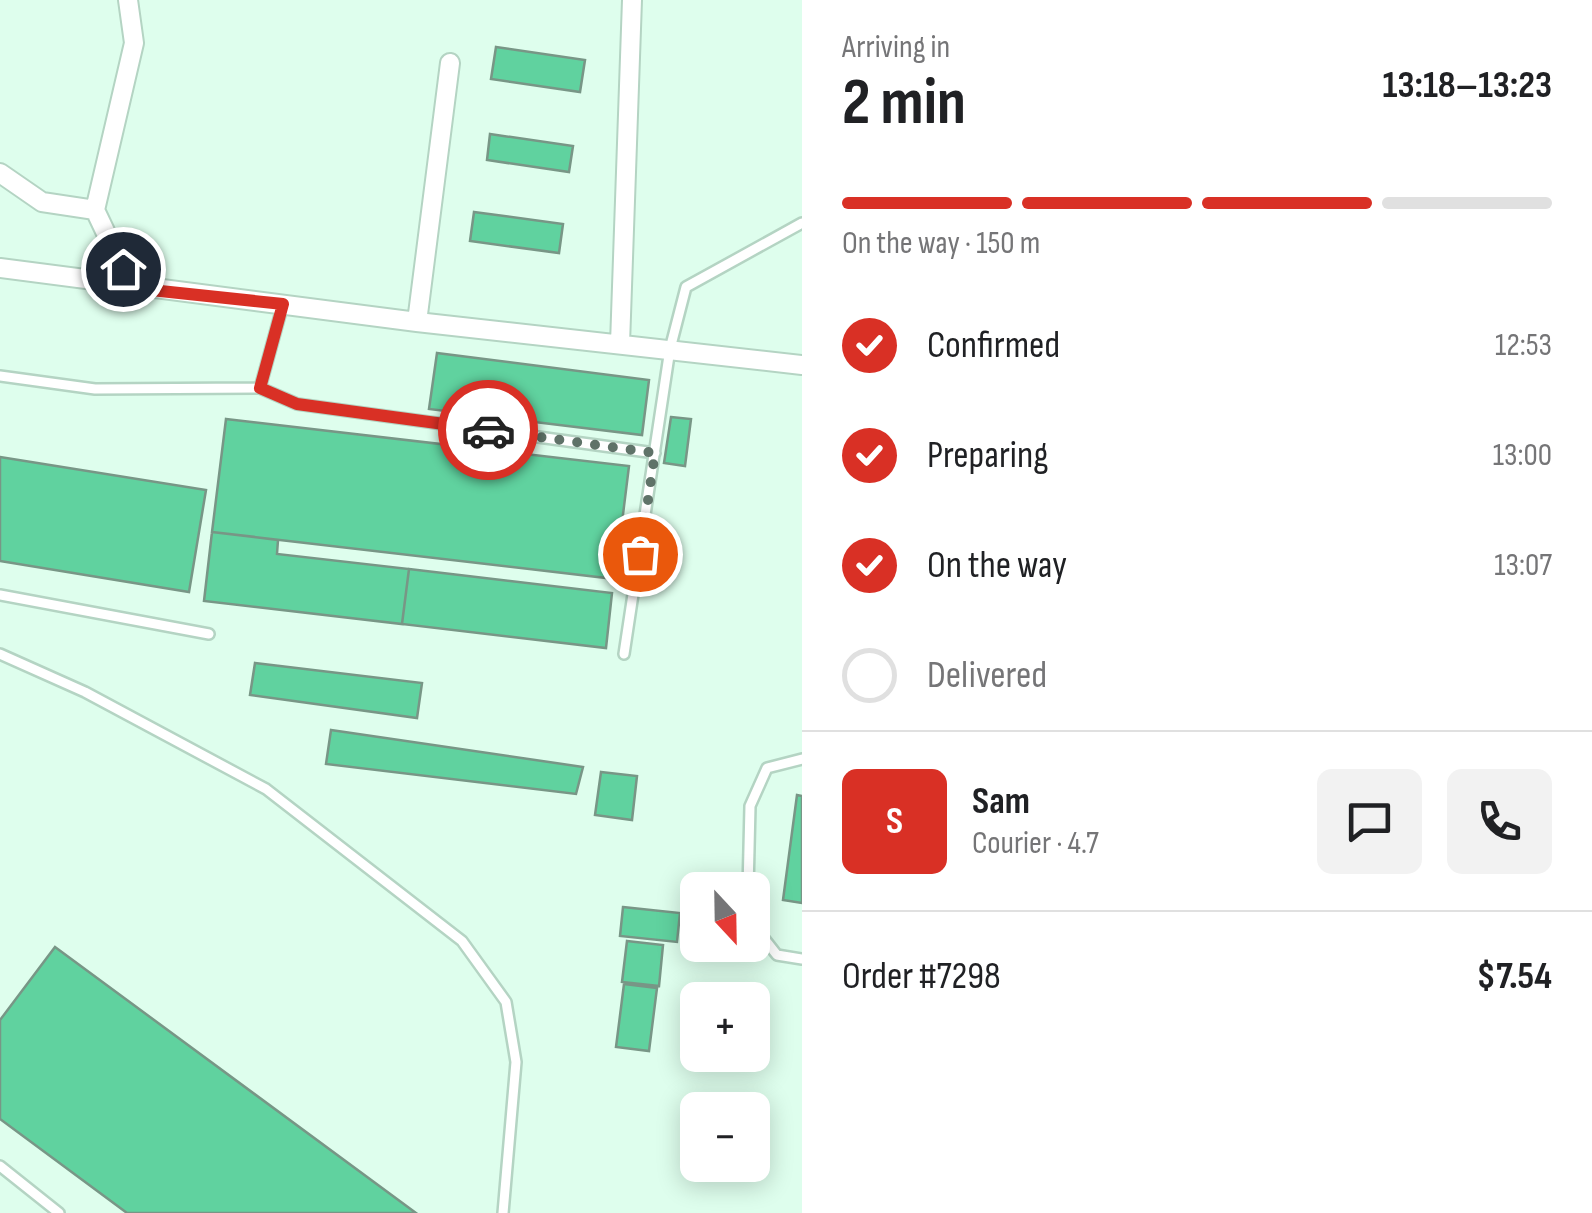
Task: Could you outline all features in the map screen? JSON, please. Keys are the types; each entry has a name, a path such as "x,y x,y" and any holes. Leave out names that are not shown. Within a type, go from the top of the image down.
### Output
{"street":[{"path":"128,0 134,43 95,210 132,288"},
{"path":"620,344 632,0"},
{"path":"418,322 450,63"},
{"path":"0,173 42,202 95,210"},
{"path":"0,268 132,288 802,365"}],"lane":[{"path":"624,654 670,349 686,287 802,223"},
{"path":"260,388 283,304"},
{"path":"0,376 95,390 260,388 297,404 655,453"},
{"path":"0,595 209,634"},
{"path":"0,654 85,692 266,789 462,941 506,1002 516,1062 502,1213"},
{"path":"748,872 750,806 767,768 802,759"},
{"path":"770,946 777,955 802,959"},
{"path":"0,1166 58,1213"}],"building":[{"path":"496,47 585,60 580,92 491,79"},
{"path":"490,134 573,146 569,172 487,160"},
{"path":"474,212 563,224 559,253 470,241"},
{"path":"437,353 649,380 642,435 429,409"},
{"path":"671,417 691,419 685,466 664,463"},
{"path":"226,419 629,466 615,579 212,532"},
{"path":"0,457 206,490 189,592 0,561"},
{"path":"212,532 278,540 277,554 409,569 402,624 204,601"},
{"path":"409,569 612,593 606,648 402,624"},
{"path":"255,663 422,683 417,718 250,695"},
{"path":"331,730 583,767 576,794 326,764"},
{"path":"601,772 637,776 632,820 595,815"},
{"path":"797,795 802,796 802,903 783,900"},
{"path":"623,907 680,913 677,942 620,936"},
{"path":"627,941 663,945 659,986 622,982"},
{"path":"55,947 416,1213 127,1213 0,1119 0,1020"},
{"path":"624,984 657,988 649,1051 616,1047"}],"way so far":[{"path":"488,430 655,453 640,554"}],"route":[{"path":"123,269 132,288 283,304 260,388 297,404 488,430"}]}
